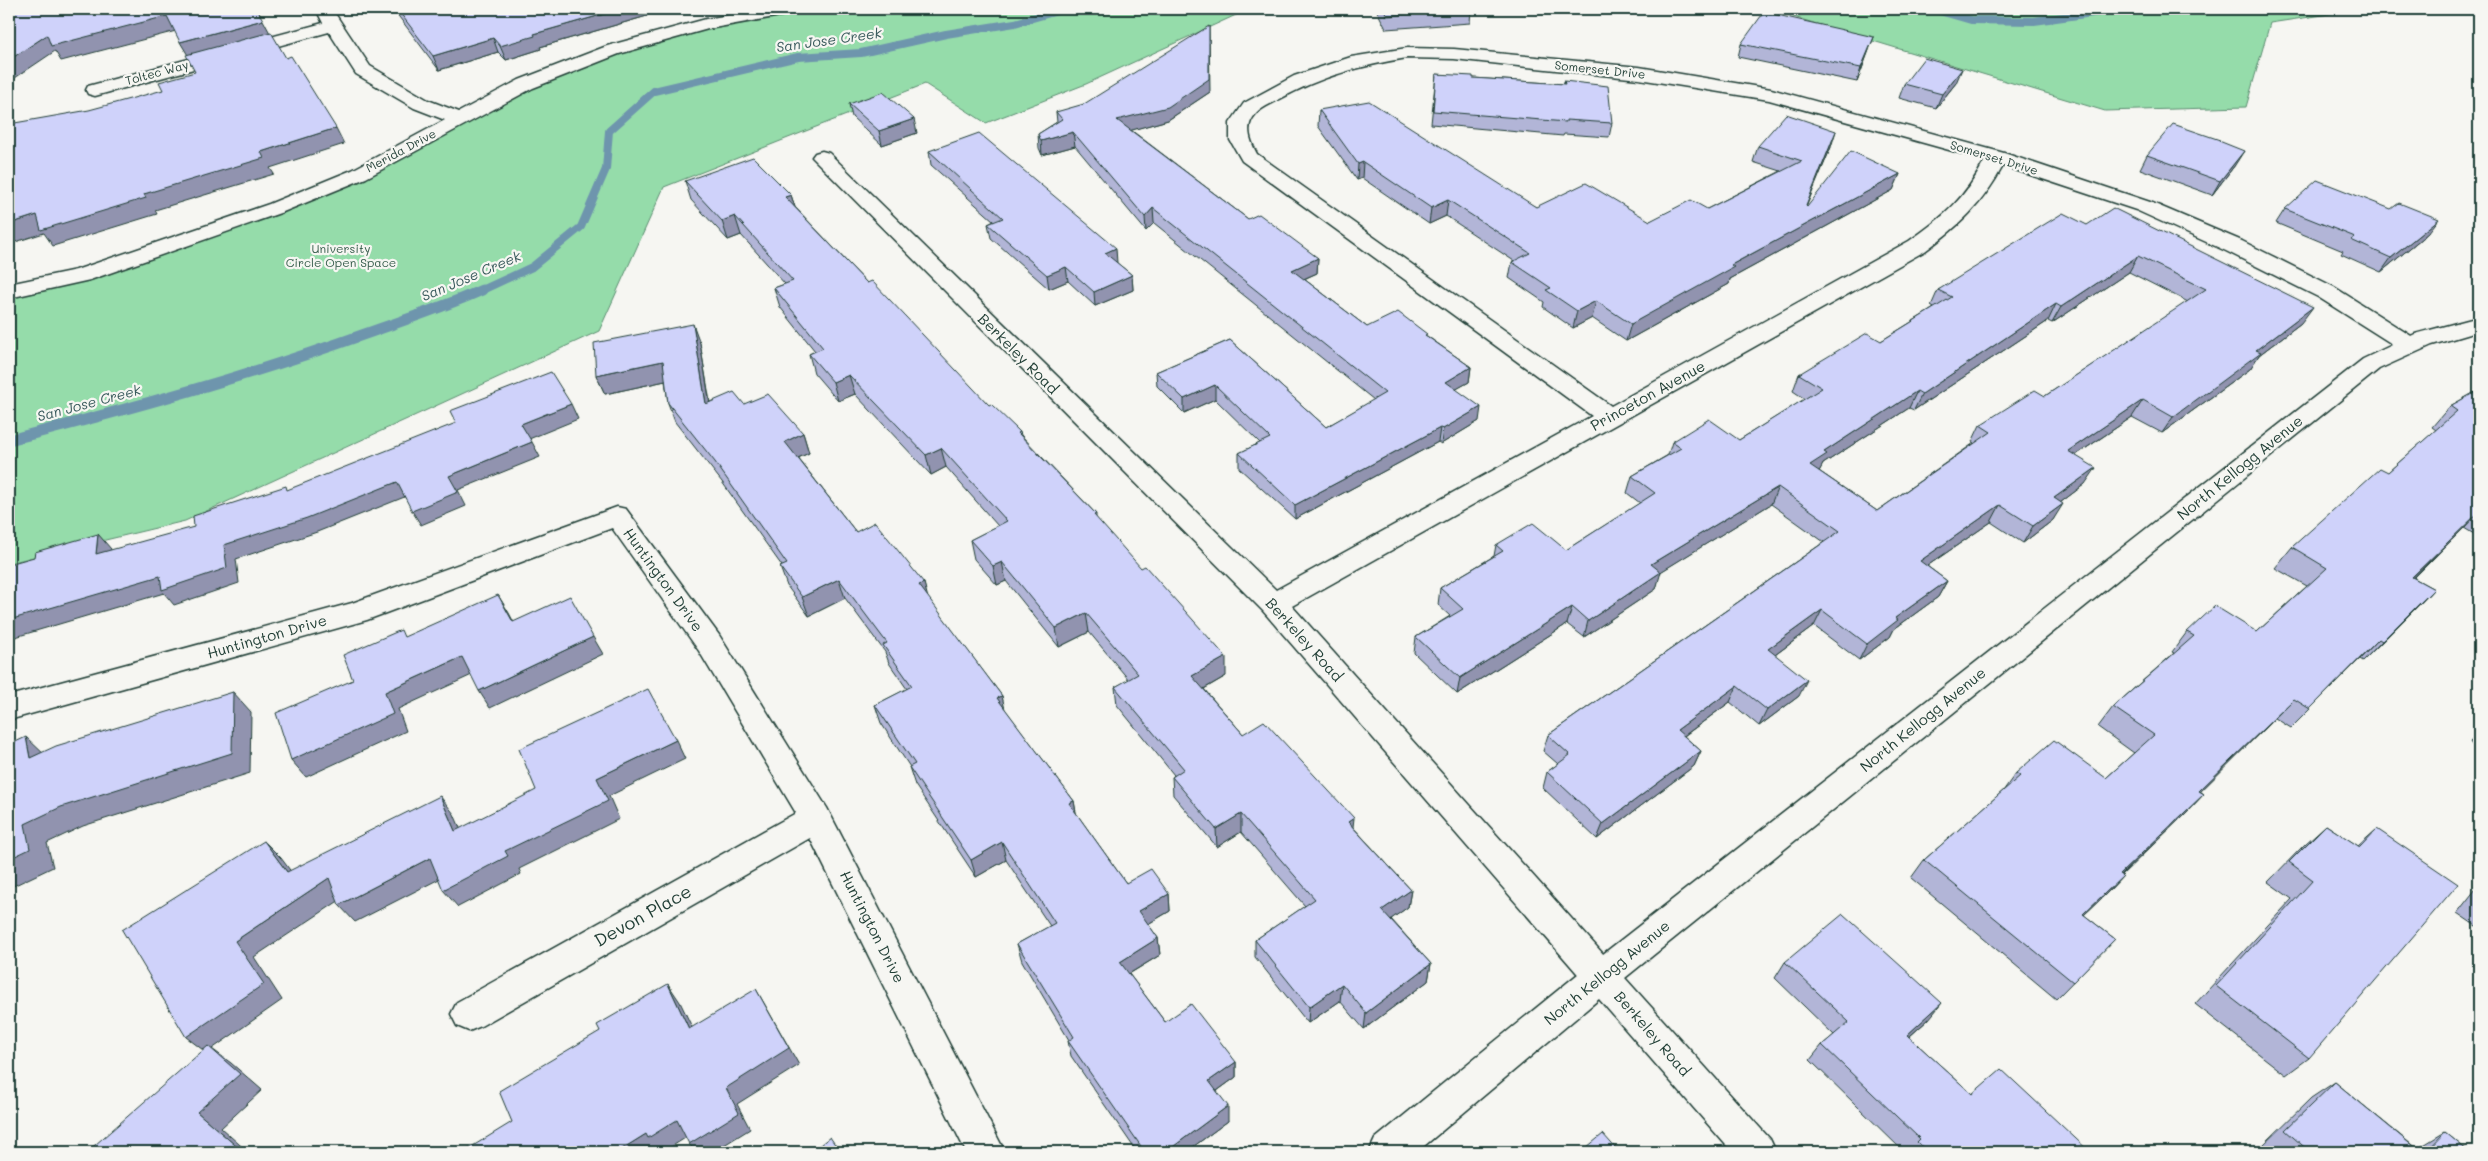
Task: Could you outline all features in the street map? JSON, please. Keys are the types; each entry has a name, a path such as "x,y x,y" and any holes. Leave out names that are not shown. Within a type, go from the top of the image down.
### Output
{"street":[{"path":"323,9 363,70 421,104 460,119"},
{"path":"690,9 706,24"},
{"name":"Merida Drive","path":"9,291 82,275 276,208 359,174 526,84 613,50 706,24 791,9"},
{"name":"Toltec Way","path":"95,90 335,25"},
{"name":"Somerset Drive","path":"1610,418 1249,157 1240,140 1240,123 1251,107 1301,80 1357,61 1407,53 1454,54 1639,73 1771,95 1997,157 2143,206 2234,246 2326,292 2408,344"},
{"name":"Berkeley Road","path":"822,157 1273,604 1757,1152"},
{"name":"Princeton Avenue","path":"1273,604 1917,246 1953,220 1982,186 1997,157"},
{"name":"North Kellogg Avenue","path":"1388,1152 1601,976 2371,364 2408,344 2451,330 2479,324"},
{"name":"Huntington Drive","path":"9,708 357,612 617,516 709,643 816,818 986,1152"},
{"name":"Devon Place","path":"469,1014 816,818"}],"green space":[{"name":"University Circle Open Space","path":"791,9 1249,9 1086,84 986,123 925,84 664,187 599,331 185,521 9,563 9,291 82,275 359,174 526,84 706,24"},
{"path":"1767,9 2363,9 2270,23 2246,107 2105,111"}],"building":[{"path":"9,9 257,9 263,20 180,42 167,16 51,46 47,35 9,60"},
{"path":"397,9 622,9 534,34 535,36 500,46 493,38 433,56"},
{"path":"1384,9 1471,9 1387,16"},
{"path":"1764,12 1874,37 1861,68 1741,44"},
{"path":"1209,26 1209,79 1168,107 1117,120 1248,219 1259,214 1318,258 1292,270 1367,327 1398,312 1427,334 1425,335 1471,367 1446,382 1481,407 1443,429 1440,428 1295,505 1239,453 1270,438 1215,385 1184,399 1156,372 1230,340 1326,427 1385,393 1153,208 1145,217 1073,132 1041,141 1038,134 1062,119 1056,112 1084,104"},
{"path":"271,32 286,58 291,56 336,128 261,152 264,158 144,194 146,198 41,230 37,215 9,224 9,124 89,110 163,90 159,82 195,72 186,55"},
{"path":"1924,58 1962,69 1942,94 1904,84"},
{"path":"1436,74 1565,84 1564,81 1608,86 1612,123 1566,120 1566,122 1433,111"},
{"path":"883,92 914,119 879,131 849,104"},
{"path":"1369,101 1536,207 1586,183 1650,221 1691,200 1707,209 1802,161 1758,146 1786,114 1836,131 1807,207 1851,151 1900,174 1731,265 1734,267 1631,324 1596,301 1577,311 1546,290 1551,288 1512,262 1530,253 1448,200 1431,208 1363,162 1358,164 1319,110"},
{"path":"2173,124 2220,140 2244,151 2220,181 2147,155"},
{"path":"979,133 1116,248 1105,253 1132,275 1094,292 1066,267 1047,275 988,224 1003,218 929,151"},
{"path":"753,157 791,195 785,197 867,283 872,281 989,405 991,404 1020,432 1018,433 1096,514 1094,515 1141,568 1145,566 1226,657 1192,676 1243,734 1264,721 1354,818 1348,822 1411,890 1382,910 1431,964 1366,1013 1342,984 1309,1007 1255,940 1315,899 1241,814 1216,829 1172,777 1184,769 1115,687 1138,674 1086,613 1056,628 1002,562 993,566 970,540 1007,521 941,448 926,455 849,375 833,382 809,354 823,348 774,288 793,281 735,216 722,221 685,181"},
{"path":"2317,180 2391,209 2399,203 2439,219 2391,258 2351,240 2355,237 2285,209"},
{"path":"2113,208 2313,307 2256,350 2261,352 2173,417 2143,400 2068,451 2096,468 2054,498 2063,504 2033,526 2000,505 1920,561 1947,581 1895,618 1898,620 1867,644 1822,610 1768,649 1807,680 1767,710 1737,686 1677,730 1701,751 1603,824 1547,772 1570,755 1548,735 1840,531 1778,487 1651,564 1661,572 1588,621 1572,607 1460,678 1416,637 1463,609 1440,588 1503,551 1496,545 1533,523 1566,550 1655,493 1632,476 1681,448 1672,442 1709,419 1739,440 1822,388 1799,374 1867,333 1881,341 1952,297 1938,290 2063,213 2087,225","holes":["2138,256 2206,289 2045,396 2035,390 1980,425 1991,432 1877,511 1810,465 1827,454 1824,452 1917,391 1922,394 2056,304 2061,307"]},
{"path":"693,324 706,404 734,392 744,404 768,394 803,433 785,442 856,532 875,522 924,583 919,585 1002,696 997,698 1074,801 1069,803 1126,883 1151,869 1169,894 1139,911 1158,938 1120,962 1165,1022 1191,1004 1236,1062 1209,1081 1228,1106 1166,1152 1145,1152 1068,1041 1074,1037 1017,944 1055,923 1002,842 971,860 909,767 915,764 875,705 912,686 883,645 887,643 839,579 802,597 780,567 787,564 715,462 668,403 663,361 596,375 594,343"},
{"path":"551,372 571,404 521,424 532,442 449,476 458,492 412,511 397,482 307,518 224,545 227,568 162,590 160,576 9,620 9,564 34,557 35,552 98,534 96,554 194,527 193,516 286,486 287,490 456,423 450,411"},
{"path":"2479,390 2479,512 2412,577 2434,589 2382,641 2379,639 2310,709 2294,699 2199,791 2204,794 2120,874 2123,876 2083,914 2115,939 2073,982 1924,860 2020,776 2016,773 2054,740 2106,778 2154,735 2113,707 2194,636 2187,632 2215,606 2257,632 2327,568 2292,547 2380,468 2388,472 2457,411 2450,406"},
{"path":"498,595 513,622 570,596 593,637 479,691 462,657 385,692 393,714 291,760 276,713 353,680 343,655 401,630 404,637"},
{"path":"648,689 676,740 597,778 608,801 505,851 508,856 443,890 430,858 339,905 329,878 235,941 264,984 186,1037 122,930 264,841 287,872 440,796 455,831 536,790 519,749"},
{"path":"233,692 232,753 61,807 25,824 30,849 9,859 9,745 26,737 30,758 56,746"},
{"path":"2326,825 2360,847 2377,829 2458,884 2309,1058 2216,986 2313,880 2289,862"},
{"path":"1843,914 1942,1003 1907,1035 1972,1094 2001,1069 2090,1152 1928,1152 1917,1142 1920,1139 1822,1045 1849,1022 1785,962"},
{"path":"668,984 689,1029 756,989 789,1048 726,1088 739,1113 689,1144 677,1120 648,1138 646,1134 617,1152 463,1152 512,1122 499,1091 600,1031 597,1025"},
{"path":"208,1046 240,1074 197,1112 243,1152 87,1152"},
{"path":"2335,1082 2420,1152 2310,1152 2285,1130"},
{"path":"2445,1132 2469,1152 2426,1152"},
{"path":"1603,1134 1619,1152 1581,1152"},
{"path":"830,1137 840,1152 811,1152"}],"waterway":[{"name":"San Jose Creek","path":"480,291 532,267 581,227 606,169 609,131 654,91 798,57 861,53 946,34 1015,23 1064,9"},
{"name":"San Jose Creek","path":"1933,9 1971,20 2034,21 2122,9"},
{"name":"San Jose Creek","path":"9,440 233,378 424,313 482,290"}]}
